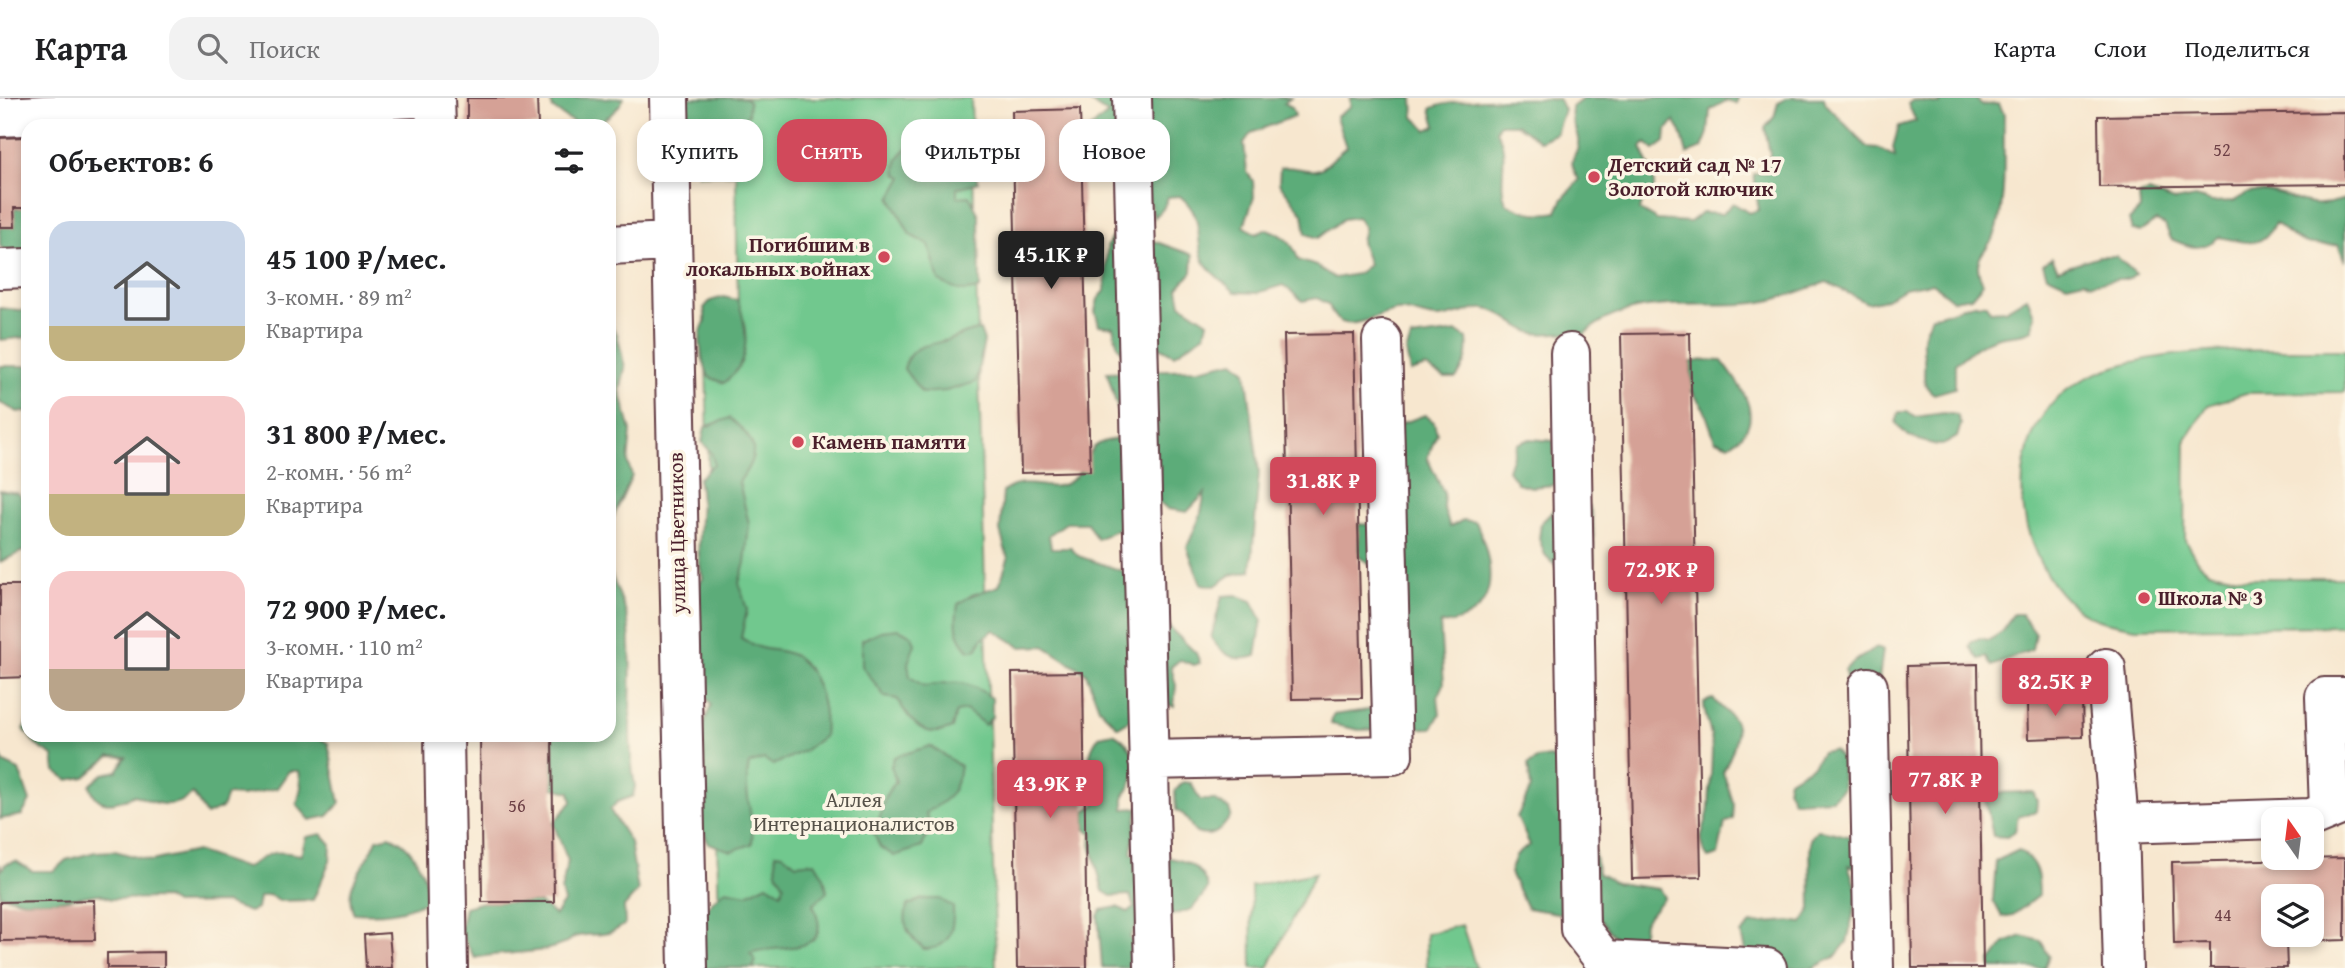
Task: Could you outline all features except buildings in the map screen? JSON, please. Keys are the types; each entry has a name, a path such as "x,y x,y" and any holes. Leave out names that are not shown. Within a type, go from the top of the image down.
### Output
{"street":[{"path":"21,110 417,98"},
{"path":"435,98 436,119"},
{"name":"улица Цветников","path":"669,98 670,242 688,968"},
{"path":"1132,98 1154,968"},
{"path":"616,245 670,242"},
{"path":"0,269 21,268"},
{"path":"1148,760 1393,755 1382,340"},
{"path":"1570,353 1580,929 1604,960 1767,968"},
{"path":"2106,668 2119,824 2123,968"},
{"path":"1868,687 1874,968"},
{"path":"2119,824 2311,818 2337,807 2325,697 2345,697"},
{"path":"444,742 447,968"}],"green space":[{"path":"550,98 624,98 605,119 568,119 553,109"},
{"path":"680,98 746,98 749,102 748,115 743,119 694,119 683,114"},
{"name":"Аллея Интернационалистов","path":"698,98 971,98 972,119 901,119 901,182 973,182 996,968 720,968 705,315 738,312 736,182 763,182 763,119 698,119"},
{"name":"Детский сад № 17 Золотой ключик","path":"1084,98 1291,98 1284,103 1292,107 1295,116 1251,133 1244,143 1247,172 1253,181 1254,197 1244,226 1256,234 1267,229 1278,234 1291,244 1298,260 1316,266 1335,278 1357,274 1369,265 1361,242 1364,228 1357,217 1343,219 1318,238 1306,234 1303,214 1279,183 1280,168 1320,169 1346,147 1336,117 1350,107 1350,98 1413,98 1414,117 1427,130 1436,126 1431,109 1440,105 1493,100 1559,100 1564,110 1556,133 1540,141 1516,124 1499,124 1496,131 1503,148 1502,185 1506,203 1524,211 1543,214 1557,212 1562,200 1579,180 1572,160 1578,145 1572,121 1572,107 1584,98 1738,98 1736,104 1726,101 1710,110 1708,133 1702,148 1687,154 1681,132 1674,121 1666,131 1665,142 1654,150 1646,143 1641,147 1654,177 1654,189 1643,199 1640,210 1657,220 1690,222 1702,213 1722,214 1733,203 1749,213 1759,210 1753,174 1767,172 1770,154 1765,128 1774,117 1778,103 1786,98 1824,98 1826,104 1867,147 1878,148 1895,157 1893,147 1899,126 1916,121 1908,104 1913,100 1940,104 1941,98 1976,98 1981,105 1999,104 2004,114 2004,175 1999,222 1979,261 1979,274 1983,283 1971,297 1953,300 1932,283 1904,288 1886,299 1867,303 1827,282 1765,302 1640,308 1618,314 1598,324 1580,338 1569,333 1534,333 1493,310 1486,309 1439,318 1398,311 1348,323 1340,321 1329,305 1317,298 1303,301 1283,285 1257,293 1235,292 1222,281 1204,261 1197,220 1194,212 1180,196 1168,197 1163,209 1154,218 1144,182 1170,182 1170,119 1102,119 1108,114"},
{"path":"901,155 901,176 897,174 896,165"},
{"path":"901,180 978,182 957,188 957,197 969,196 979,215 980,288 964,291 939,281 929,245 910,235 891,198"},
{"path":"2263,191 2309,204 2345,199 2345,262 2338,244 2319,245 2304,242 2275,223 2270,232 2258,241 2244,242 2219,237 2206,245 2195,247 2171,239 2165,225 2156,221 2140,232 2132,230 2129,220 2140,209 2139,195 2149,192 2174,201 2196,197 2212,202 2234,201 2248,193"},
{"path":"14,208 21,208 21,256 12,257 0,246 0,227 15,227"},
{"path":"1112,237 1151,240 1193,255 1192,272 1178,288 1181,304 1208,322 1205,334 1174,355 1152,343 1127,356 1118,347 1113,327 1099,325 1095,311 1098,299 1105,291 1107,246"},
{"path":"2099,256 2116,256 2136,274 2130,279 2091,284 2084,280 2067,284 2047,275 2043,264 2052,258 2058,269"},
{"path":"723,297 738,300 745,334 739,365 724,383 709,377 700,341 706,321 704,308 710,301"},
{"path":"2027,297 2034,315 2032,330 1981,344 1955,364 1955,388 1934,394 1929,390 1924,379 1923,341 1932,316 1979,304 1986,304 1990,311 2005,310"},
{"path":"0,308 21,310 21,338 0,340"},
{"path":"980,330 984,341 976,382 946,391 922,393 904,369 910,355 920,347"},
{"path":"1457,332 1467,339 1468,350 1466,360 1456,378 1445,378 1426,367 1410,372 1406,352 1411,338"},
{"path":"616,333 625,368 620,391 631,431 628,463 632,476 616,511"},
{"path":"2243,350 2345,350 2345,392 2246,393 2208,405 2186,439 2185,540 2197,561 2209,571 2221,574 2246,578 2345,578 2345,626 2136,628 2104,622 2090,616 2076,608 2054,586 2038,558 2027,528 2022,496 2024,464 2033,434 2050,407 2074,385 2101,371 2168,356"},
{"path":"1234,361 1246,371 1259,472 1251,571 1231,575 1215,586 1201,584 1187,547 1200,517 1205,493 1187,512 1168,509 1156,500 1116,530 1097,539 1087,523 1066,523 1049,535 1051,548 1071,548 1078,556 1123,571 1173,631 1196,653 1200,663 1194,665 1180,660 1171,667 1176,685 1174,706 1164,704 1149,707 1118,727 1099,708 1086,673 1044,646 1021,647 994,630 982,639 976,650 969,650 957,629 958,604 972,595 999,586 1008,559 1000,531 1003,492 1020,485 1052,487 1067,483 1075,477 1091,450 1105,441 1118,439 1123,428 1107,372 1199,369"},
{"path":"1722,361 1748,404 1748,426 1741,436 1729,445 1715,440 1704,409 1691,390 1691,362"},
{"path":"0,366 21,366 21,412 0,403"},
{"path":"1373,392 1398,425 1425,415 1434,422 1437,434 1427,458 1444,493 1443,507 1450,527 1463,520 1476,522 1487,557 1488,588 1483,602 1474,612 1460,620 1440,624 1444,684 1438,697 1440,714 1432,728 1359,730 1331,724 1333,715 1375,709 1378,569 1359,557 1358,524 1376,525 1364,405"},
{"path":"1899,412 1907,412 1915,417 1944,413 1957,415 1961,424 1957,437 1941,445 1912,438 1896,423"},
{"path":"730,418 746,434 753,447 751,462 739,482 749,524 745,563 739,583 747,610 741,638 761,648 789,653 805,665 820,694 825,726 824,736 804,751 773,765 764,759 749,764 747,786 752,844 731,851 708,843 701,826 699,736 711,705 698,683 697,587 703,578 699,554 701,504 698,479 714,464 711,452 702,442 705,427"},
{"path":"1530,439 1554,441 1554,485 1531,487 1517,483 1508,470 1517,444"},
{"path":"0,490 18,493 21,497 21,552 0,562"},
{"path":"1589,506 1593,518 1594,571 1585,576 1561,571 1545,555 1539,539 1541,523 1557,507"},
{"path":"616,586 629,629 630,727 635,786 633,796 617,802 610,810 630,842 638,891 624,907 625,924 612,932 574,937 565,943 542,950 475,958 460,932 465,907 482,902 539,902 555,915 564,902 561,891 568,861 553,823 572,802 570,792 553,788 552,742 616,742"},
{"path":"1236,595 1252,601 1262,620 1256,656 1249,658 1230,656 1211,638 1222,596"},
{"path":"2013,614 2021,614 2035,633 2032,650 1992,666 1986,657 1979,659 1970,647 1972,641 1980,638 1989,640 2002,632"},
{"path":"899,629 912,636 915,644 908,663 910,677 924,686 960,683 983,692 992,698 992,717 985,725 966,710 956,712 952,728 933,732 919,727 897,699 885,697 862,666 862,640 881,631"},
{"path":"1875,648 1883,650 1876,702 1847,688 1845,670"},
{"path":"1713,699 1736,725 1734,746 1723,772 1734,805 1733,819 1725,823 1718,855 1708,858 1701,838 1709,806 1712,746 1704,702"},
{"path":"1113,733 1128,746 1135,761 1134,778 1124,795 1124,809 1138,808 1131,854 1166,857 1188,863 1203,877 1208,889 1192,909 1135,927 1130,937 1136,952 1136,968 1102,967 1098,916 1101,910 1117,907 1128,912 1134,908 1130,895 1111,896 1103,891 1091,845 1092,833 1085,829 1085,811 1095,805 1096,795 1089,764 1090,756 1099,736"},
{"path":"34,742 326,742 340,803 328,816 310,820 297,805 301,787 299,771 289,771 277,788 242,796 227,795 222,808 206,815 193,794 172,804 158,803 135,795 121,801 102,802 93,793 90,785 103,774 117,771 126,757 110,756 85,777 68,780 55,771 53,756"},
{"path":"930,746 960,766 956,783 946,799 926,813 931,826 922,847 894,856 880,847 873,831 887,793 896,782 891,766 894,757"},
{"path":"1833,750 1841,759 1843,788 1832,799 1793,801 1787,788 1789,780 1813,765 1822,752"},
{"path":"0,754 4,763 19,770 30,801 22,815 0,819"},
{"path":"1550,757 1589,776 1597,796 1586,803 1598,873 1616,883 1659,889 1664,897 1644,922 1643,932 1633,941 1617,940 1595,914 1563,914 1527,908 1510,873 1516,855 1530,845 1517,817 1531,788 1528,765 1537,759"},
{"path":"1183,782 1191,783 1200,800 1214,800 1229,809 1231,815 1217,832 1208,835 1196,833 1184,815 1176,810 1175,791"},
{"path":"2033,792 2037,801 2036,811 2018,817 2015,831 2007,837 1993,836 1985,798 1990,793"},
{"path":"1817,830 1871,841 1866,869 1848,865 1858,893 1847,942 1835,957 1813,968 1749,968 1741,934 1751,924 1790,921 1802,923 1811,909 1810,839"},
{"path":"322,834 331,844 330,861 313,900 279,901 269,895 259,897 257,909 249,912 225,903 175,904 165,898 111,899 99,894 56,901 24,901 0,895 0,864 2,870 5,864 16,861 32,871 54,871 66,860 95,852 115,851 151,861 196,851 245,868 275,853 301,855 306,837"},
{"path":"389,836 406,846 418,862 429,900 392,912 354,913 351,893 357,875 377,839"},
{"path":"2019,850 2030,859 2036,869 2039,895 2013,915 2002,917 1993,900 1996,861"},
{"path":"775,853 783,854 796,864 815,862 824,877 827,892 813,905 818,922 817,934 811,941 800,945 750,953 756,961 753,968 703,968 701,934 704,915 709,906 726,890 747,894 767,884 781,893 784,885 777,872"},
{"path":"1315,873 1268,968 1252,968 1251,886"},
{"path":"922,899 940,899 953,907 953,923 949,937 940,946 924,949 910,935 906,925 907,906"},
{"path":"1462,925 1476,968 1427,968 1426,934"},
{"path":"2022,936 2041,941 2049,956 2044,968 1992,968 1991,961 2005,943"}],"place":[{"name":"Детский сад № 17 Золотой ключик","path":"1594,177"},
{"name":"Погибшим в локальных войнах","path":"884,257"},
{"name":"Камень памяти","path":"798,442"},
{"name":"Школа № 3","path":"2144,598"}]}
